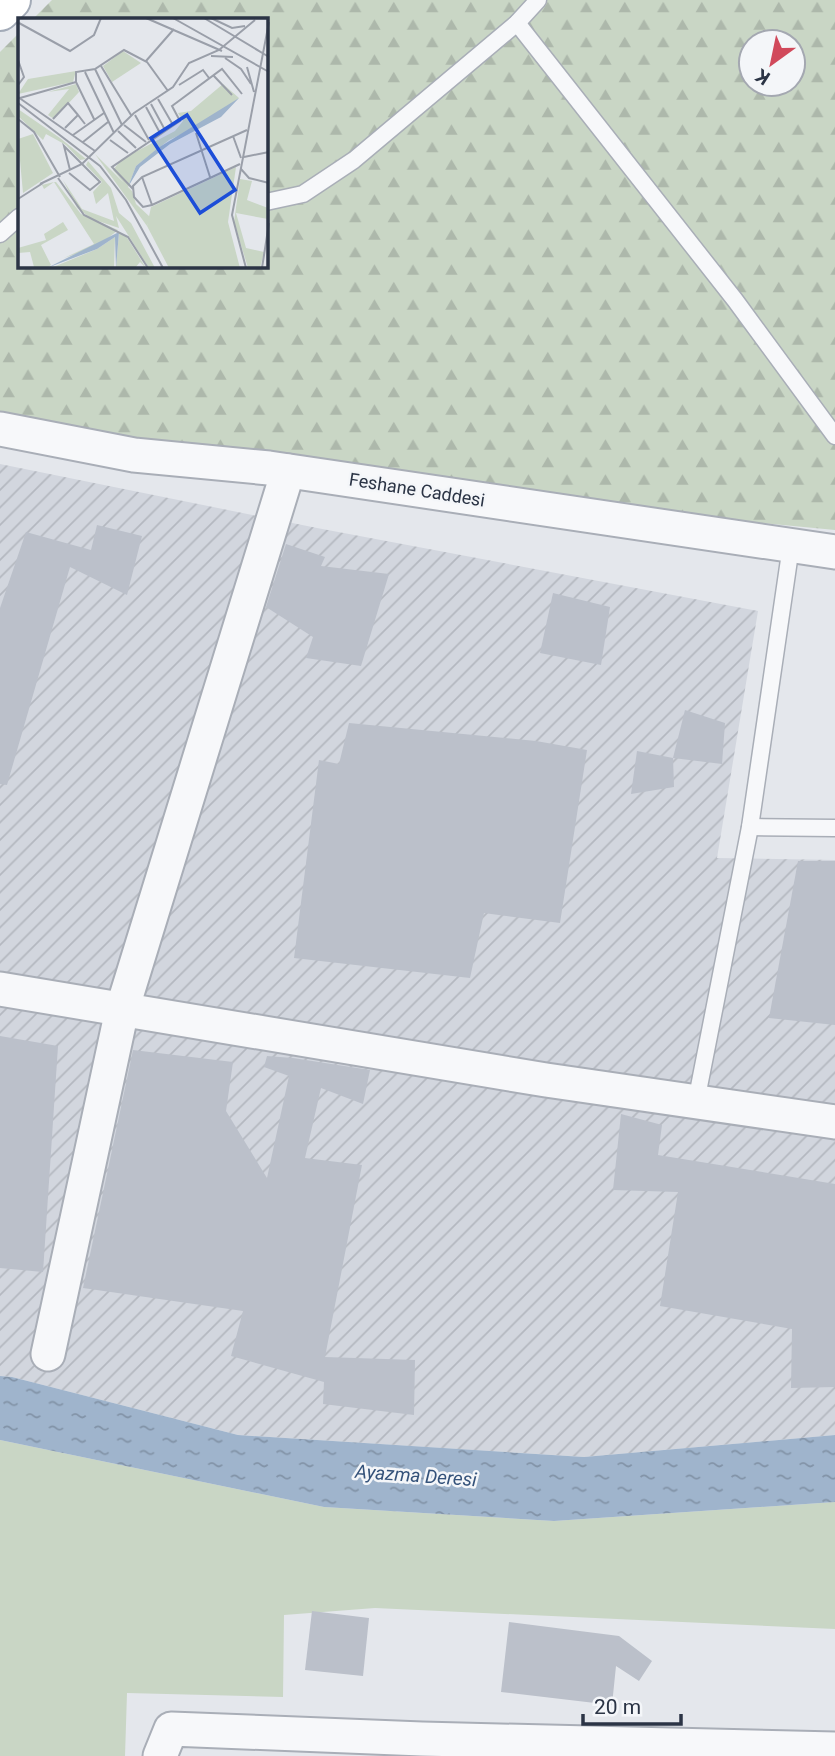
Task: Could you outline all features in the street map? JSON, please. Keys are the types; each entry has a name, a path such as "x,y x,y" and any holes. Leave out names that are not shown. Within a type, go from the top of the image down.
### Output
{"main road":[{"path":"0,10 11,0"}],"street":[{"name":"Feshane Caddesi","path":"0,429 134,454 288,471 835,552"},
{"path":"48,1354 122,1010 288,471"},
{"path":"0,989 546,1080 835,1122"},
{"path":"160,1756 171,1729 337,1746 634,1750 835,1749"}],"lane":[{"path":"268,202 303,194 354,160 517,23 538,0"},
{"path":"517,23 736,300 835,436"},
{"path":"0,234 18,218"},
{"path":"696,1102 750,827 791,546"},
{"path":"750,827 835,828"}],"shaded area":[{"path":"0,464 317,528 758,611 717,858 835,860 835,1435 584,1457 238,1435 0,1376"}],"green space":[{"path":"52,0 835,0 835,530 409,489 0,415 0,52 18,34 18,268 268,268 268,18 34,18"},
{"path":"0,1440 324,1507 554,1521 835,1502 835,1629 375,1608 284,1615 283,1697 127,1693 125,1756 0,1756"}],"water":[{"name":"Ayazma Deresi","path":"0,1376 238,1435 584,1457 835,1435 835,1502 554,1521 324,1507 0,1440"}],"building":[{"path":"97,525 142,536 127,595 70,567 7,785 0,784 0,608 26,532 91,550"},
{"path":"286,544 325,557 321,566 389,574 361,666 306,658 313,637 266,607"},
{"path":"553,593 610,607 601,665 540,653"},
{"path":"685,710 725,723 722,764 673,758"},
{"path":"349,723 536,741 587,750 560,923 484,913 470,978 294,958 319,760 339,764"},
{"path":"637,751 673,758 674,787 631,794"},
{"path":"798,861 835,861 835,1025 769,1018"},
{"path":"0,1036 58,1046 43,1272 0,1268"},
{"path":"133,1050 233,1062 226,1111 267,1178 289,1076 264,1067 267,1056 370,1070 363,1104 321,1088 305,1158 362,1165 325,1357 415,1360 414,1415 323,1404 324,1382 231,1356 243,1311 83,1288"},
{"path":"621,1114 662,1125 658,1155 835,1184 835,1387 791,1388 792,1329 660,1306 678,1192 613,1190"},
{"path":"312,1611 369,1618 363,1676 305,1670"},
{"path":"509,1622 619,1636 652,1661 639,1681 616,1666 612,1705 501,1692"}]}
